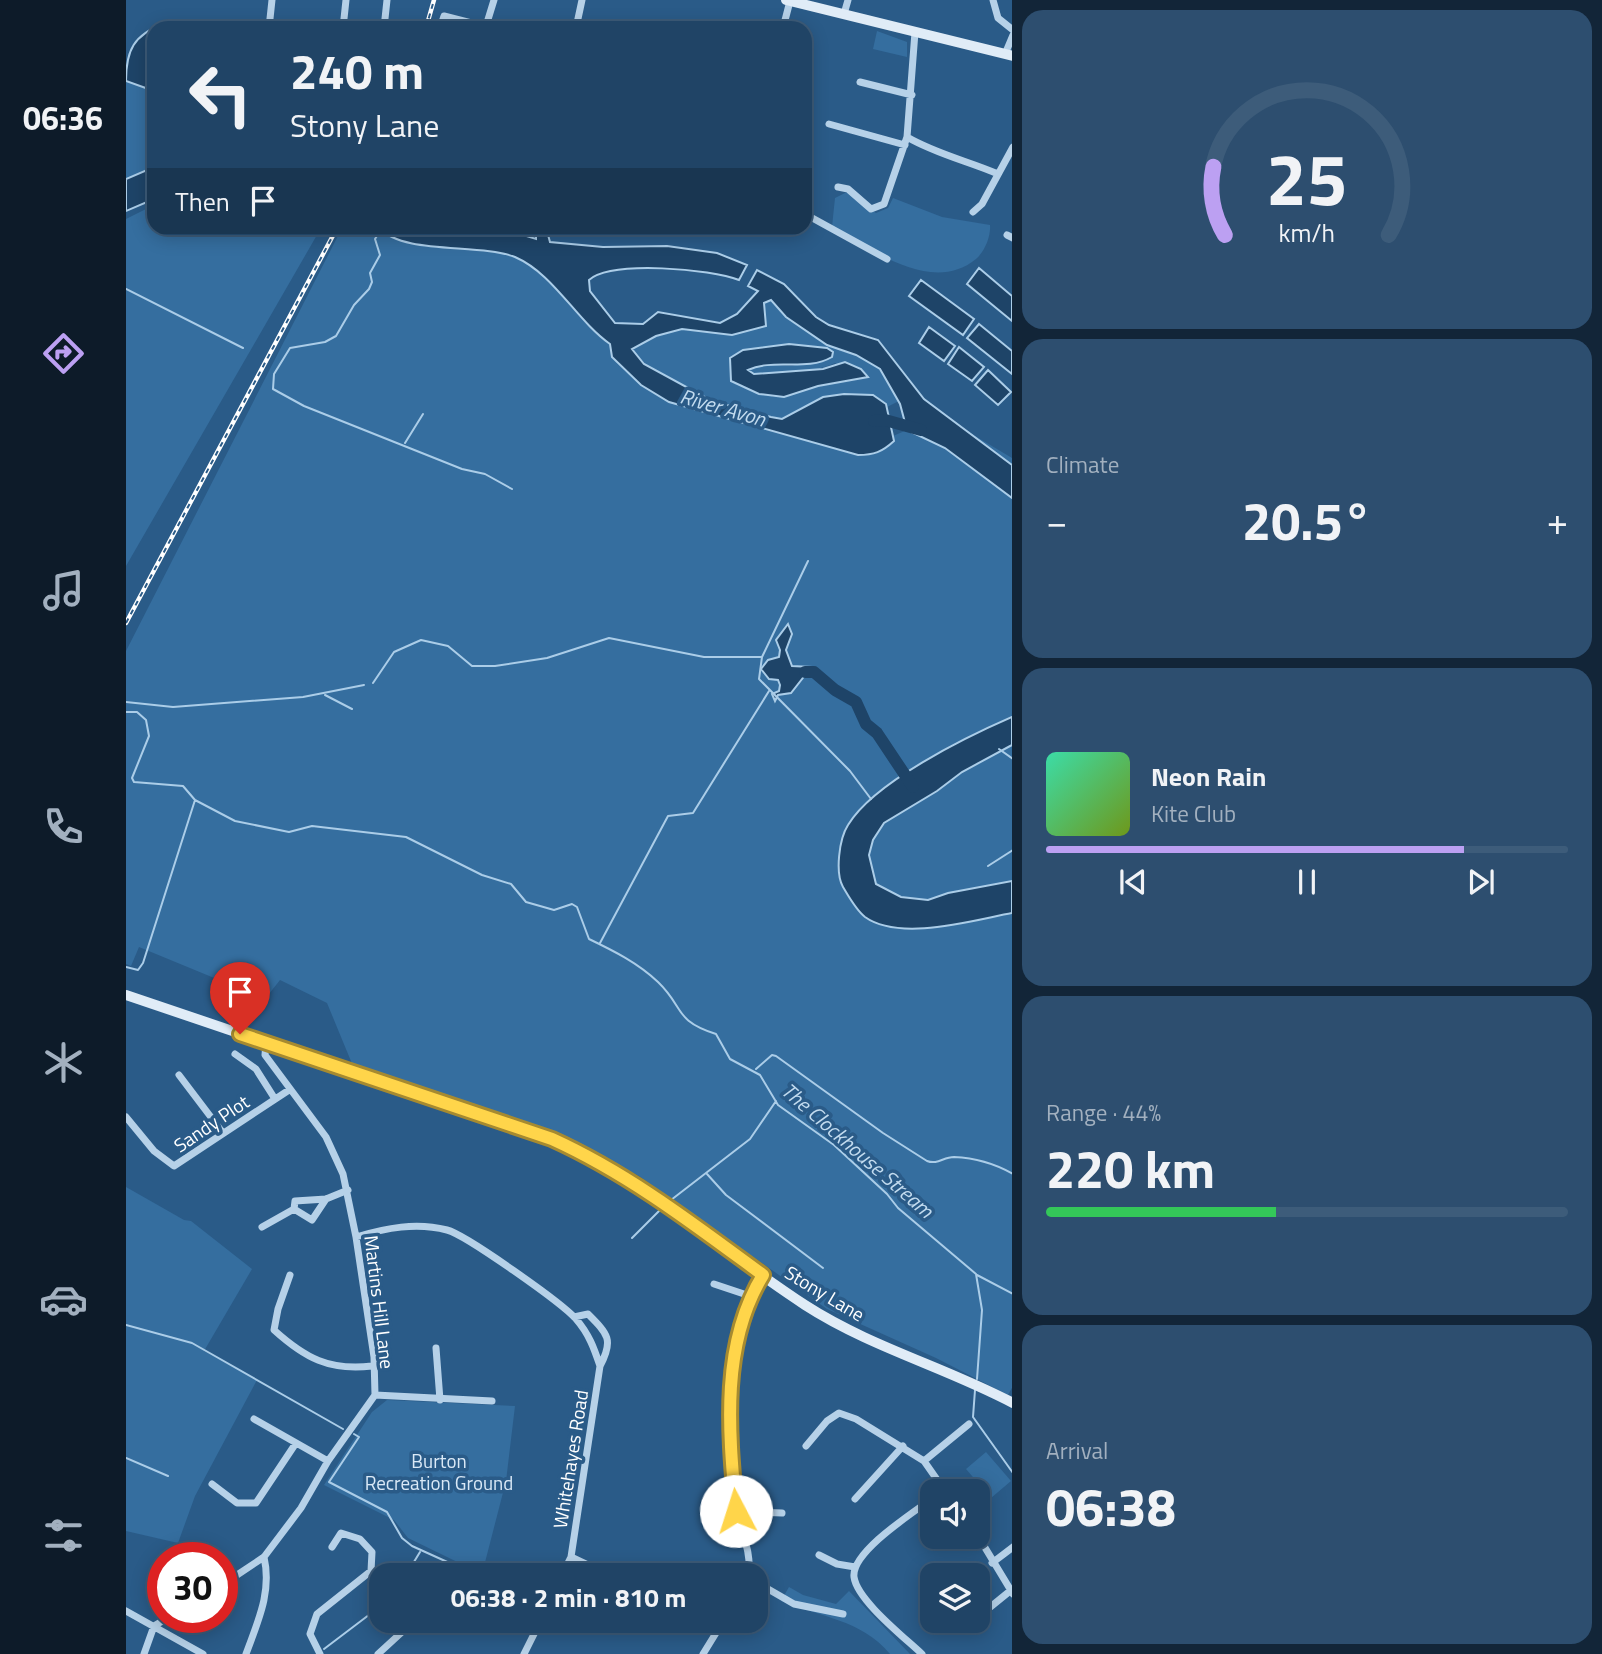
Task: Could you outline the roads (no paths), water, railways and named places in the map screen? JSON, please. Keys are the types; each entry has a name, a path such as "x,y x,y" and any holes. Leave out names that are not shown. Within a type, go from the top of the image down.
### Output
{"main road":[{"path":"788,1 1009,55"},
{"name":"Stony Lane","path":"126,995 552,1139 584,1154 664,1202 807,1306 877,1344 982,1387 1012,1403"}],"street":[{"path":"270,21 272,0"},
{"path":"344,21 346,0"},
{"path":"385,21 387,0"},
{"path":"490,21 494,0"},
{"path":"577,21 581,0"},
{"path":"844,14 848,0"},
{"path":"993,0 998,18 1012,33 1009,55"},
{"path":"784,21 788,1"},
{"path":"442,21 444,16 464,21"},
{"path":"838,187 848,189 871,209 881,207 906,141 912,95 915,32"},
{"path":"860,82 912,95"},
{"path":"829,124 906,141 967,160 998,174"},
{"path":"973,212 982,204 1012,147"},
{"path":"812,218 887,259"},
{"name":"Martins Hill Lane","path":"238,1574 264,1557 301,1508 328,1461 375,1395 372,1366 374,1357 348,1190 326,1137 265,1055 266,1042"},
{"path":"235,1054 257,1069 275,1099"},
{"path":"179,1075 223,1133"},
{"name":"Sandy Plot","path":"126,1117 154,1151 174,1166 289,1090"},
{"path":"294,1209 295,1201 326,1199 348,1190"},
{"path":"294,1209 312,1220 326,1199"},
{"path":"262,1227 294,1209"},
{"name":"Whitehayes Road","path":"356,1237 386,1228 419,1226 449,1231 481,1249 574,1317 592,1339 600,1366"},
{"path":"290,1275 278,1308 274,1330 297,1351 323,1363 347,1369 372,1366"},
{"path":"750,1563 750,1552 736,1511 729,1437 733,1366 750,1296 763,1275"},
{"path":"713,1284 750,1296"},
{"name":"Whitehayes Road","path":"568,1563 600,1366 609,1349 606,1332 588,1314 574,1317"},
{"path":"436,1348 440,1400"},
{"path":"375,1395 492,1401"},
{"path":"806,1446 827,1421 839,1413 856,1419 904,1446 924,1461 936,1479"},
{"path":"254,1419 328,1461"},
{"path":"924,1461 969,1424"},
{"path":"212,1484 237,1503 256,1503 296,1443"},
{"path":"855,1499 904,1446"},
{"path":"920,1507 885,1533 855,1567 854,1578 860,1591 922,1654"},
{"path":"736,1511 782,1513"},
{"path":"320,1654 310,1634 317,1614 371,1571 372,1552 360,1539 341,1533 332,1547"},
{"path":"992,1563 1012,1547"},
{"path":"985,1549 1011,1593 990,1608"},
{"path":"819,1555 836,1564 855,1567"},
{"path":"246,1654 264,1606 267,1583 264,1557"},
{"name":"Whitehayes Road","path":"571,1557 584,1563"},
{"path":"768,1590 794,1604 843,1614"},
{"path":"126,1611 147,1622"},
{"path":"144,1654 152,1633"},
{"path":"166,1633 203,1654"},
{"path":"378,1654 397,1633"},
{"path":"524,1654 534,1633"},
{"path":"703,1654 716,1633"}],"water":[{"path":"147,32 147,88 126,81 130,52"},
{"path":"147,170 147,202 126,211 126,179"},
{"path":"523,235 536,239 536,235 548,235 550,242 603,247 667,246 717,253 747,265 739,280 662,268 618,270 589,280 590,291 615,323 643,324 658,312 720,323 737,314 758,291 748,286 757,270 784,284 816,317 829,325 878,340 924,399 1012,465 1012,498 945,448 907,430 900,404 880,369 856,355 827,345 786,317 771,300 764,303 766,326 732,335 682,329 656,336 632,349 644,364 712,401 771,417 782,419 823,397 844,394 873,395 886,404 894,441 890,445 877,452 858,455 669,402 641,385 612,357 610,344 586,323 542,274 529,265 500,253 423,245 391,236"},
{"path":"979,268 1012,296 1012,321 967,284"},
{"path":"921,280 974,319 963,335 909,296"},
{"path":"979,324 1012,351 1012,374 967,338"},
{"path":"929,327 955,346 944,361 919,343"},
{"path":"789,344 827,348 833,352 832,357 812,364 768,365 748,370 754,374 823,369 845,362 861,369 868,377 818,386 784,397 759,394 731,381 730,358 743,350"},
{"path":"959,347 984,367 972,381 948,364"},
{"path":"988,370 1011,392 998,405 975,385"},
{"path":"788,624 792,634 786,650 792,666 812,667 820,675 806,674 791,693 778,695 775,701 772,694 779,691 778,680 769,679 761,669 768,660 779,657 780,650 776,640"},
{"path":"1012,717 1012,745 962,772 937,791 884,823 873,840 869,855 876,884 901,897 928,900 948,893 1012,881 1012,913 917,929 897,928 865,917 843,887 839,873 840,847 848,825 878,793 899,777 922,762"}],"waterway":[{"path":"378,235 375,239 380,255 370,273 372,282 369,289 354,305 336,336 325,342 290,348 274,374 273,389 304,406 462,469 485,474 512,489"},
{"path":"126,289 243,348"},
{"path":"405,443 423,414"},
{"name":"River Avon","path":"874,421 885,420 921,430"},
{"path":"808,561 762,657 759,679 850,771 871,799"},
{"path":"373,683 394,652 421,640 448,646 472,666 495,666 547,658 609,638 704,657 762,657"},
{"name":"River Avon","path":"805,672 814,672 835,690 856,702 866,724 877,733 913,787"},
{"path":"126,702 173,707 303,697 364,685"},
{"path":"600,943 668,816 693,813 769,691"},
{"path":"325,695 352,709"},
{"name":"The Clockhouse Stream","path":"126,712 137,712 146,720 149,736 132,778 134,782 183,786 195,800 235,821 289,832 312,826 406,837 482,875 511,884 526,902 554,910 572,904 577,907 589,939 650,975 686,1018 702,1029 716,1034 730,1059 760,1075 778,1105 834,1145 887,1194 898,1208 976,1274 982,1310 977,1379"},
{"path":"999,749 1012,758"},
{"path":"126,967 138,970 143,963 195,800"},
{"path":"988,866 1012,851"},
{"path":"756,1069 772,1055 776,1056 883,1133 927,1161 954,1157 969,1159 992,1164 1012,1174"},
{"path":"671,1200 750,1139 776,1101"},
{"path":"707,1174 726,1195 823,1268"},
{"path":"632,1238 661,1209"},
{"path":"977,1275 1012,1293"},
{"path":"126,1325 192,1343 343,1429"},
{"name":"The Clockhouse Stream","path":"975,1390 973,1417 1012,1472"},
{"path":"354,1434 359,1437 329,1482 387,1512 402,1538 412,1546 450,1563"},
{"path":"126,1458 168,1476"},
{"path":"413,1563 420,1552"},
{"path":"324,1649 369,1615"}],"railway":[{"path":"428,21 434,0"},
{"path":"126,623 333,235"}],"park label":[{"name":"Burton Recreation Ground","path":"439,1471"}]}
